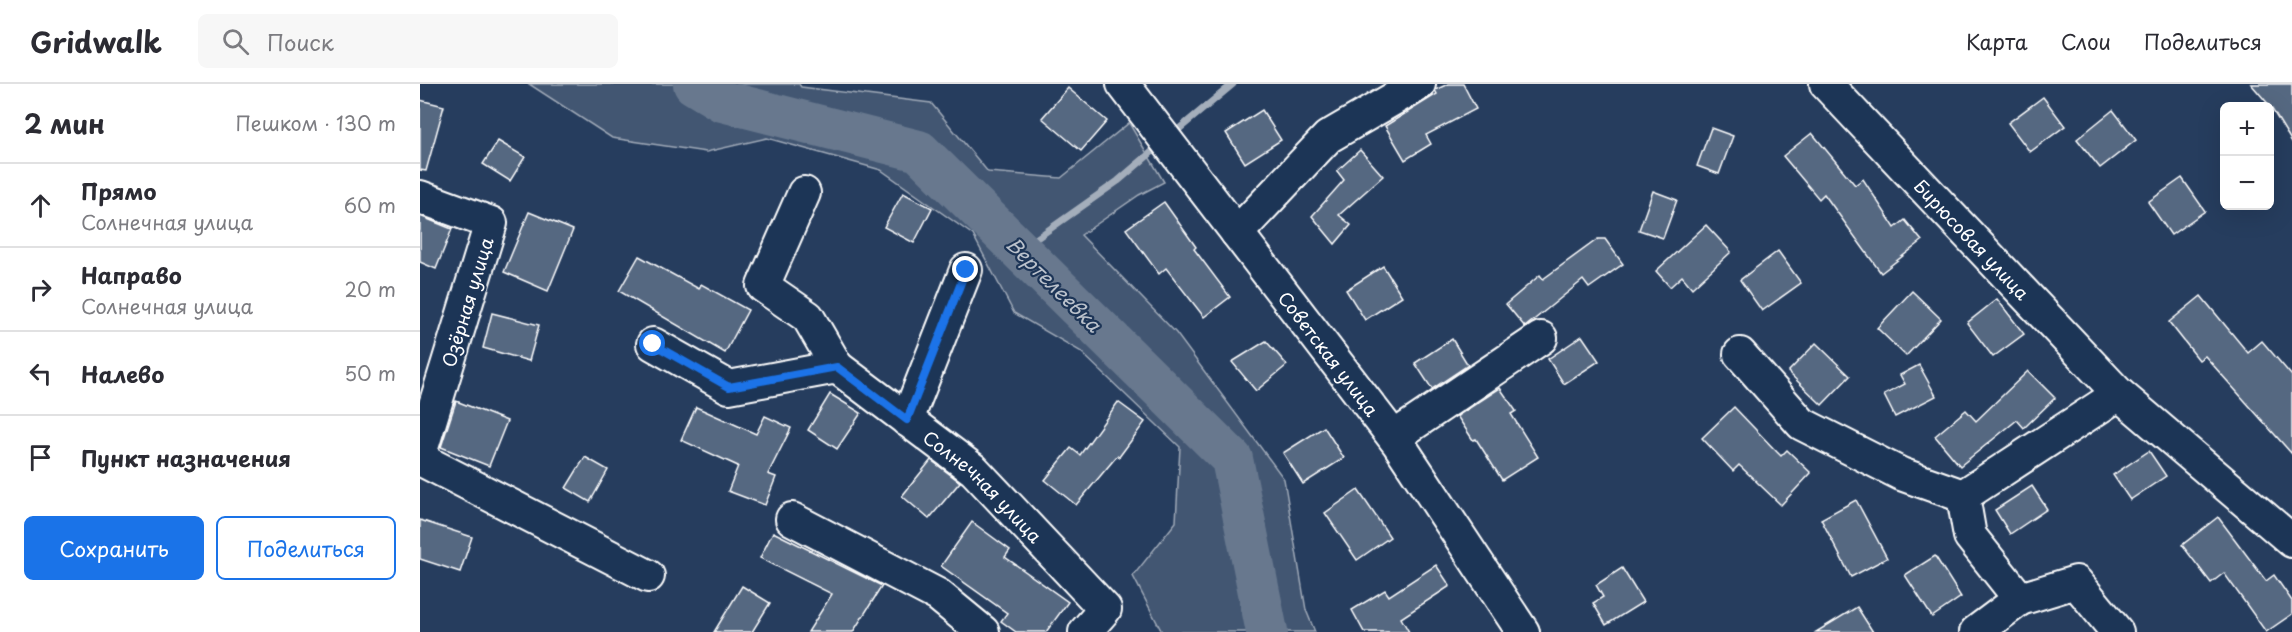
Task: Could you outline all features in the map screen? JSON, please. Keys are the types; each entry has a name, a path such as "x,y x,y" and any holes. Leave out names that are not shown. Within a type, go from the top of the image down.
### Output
{"street":[{"name":"Советская улица","path":"1123,84 1394,437 1523,632"},
{"path":"1237,233 1328,137 1419,84"},
{"name":"Бирюсовая улица","path":"1826,84 2119,394 2292,541"},
{"path":"653,344 729,387 837,367 808,317 764,286 804,193"},
{"name":"Озёрная улица","path":"420,197 491,223 420,454"},
{"path":"907,420 966,270"},
{"path":"1394,437 1541,338"},
{"path":"1740,354 1802,424 1901,474 1963,496"},
{"name":"Солнечная улица","path":"837,367 974,470 1105,609 1085,632"},
{"path":"1963,496 2119,394"},
{"path":"420,459 648,576"},
{"path":"1963,496 1970,536 2020,599"},
{"path":"792,519 938,595 983,632"},
{"path":"1976,632 2020,599 2076,582 2117,632"}],"shaded area":[{"path":"529,84 799,84 801,87 931,103 988,172 1061,178 1129,123 1164,182 1139,195 1081,235 1176,333 1284,479 1306,610 1315,632 1162,632 1133,576 1176,522 1180,447 1080,351 1014,313 973,235 881,170 767,138 706,152 612,138"}],"building":[{"path":"1448,84 1463,84 1476,109 1426,135 1431,144 1405,160 1385,126 1437,94 1435,90"},
{"path":"2251,84 2292,84 2292,142 2274,113 2274,102 2267,102"},
{"path":"1068,88 1107,121 1081,151 1042,118"},
{"path":"2043,97 2065,126 2030,152 2008,123"},
{"path":"420,100 444,106 426,171 420,170"},
{"path":"1262,110 1281,140 1245,163 1226,133"},
{"path":"2113,110 2136,140 2100,168 2077,139"},
{"path":"1711,128 1733,136 1719,174 1697,166"},
{"path":"1812,133 1855,185 1863,179 1895,228 1905,220 1922,241 1881,273 1824,194 1819,199 1783,156"},
{"path":"498,141 525,157 510,181 483,164"},
{"path":"1360,150 1383,176 1339,215 1351,225 1335,244 1312,216 1344,180 1337,171"},
{"path":"2182,178 2205,211 2171,235 2148,202"},
{"path":"1653,191 1677,200 1663,238 1639,230"},
{"path":"903,193 932,208 914,243 884,227"},
{"path":"1164,202 1196,247 1194,249 1230,297 1204,317 1166,268 1159,274 1126,229"},
{"path":"529,212 573,230 548,291 504,272"},
{"path":"420,216 452,229 436,269 420,262"},
{"path":"1706,225 1731,252 1692,288 1682,276 1670,287 1656,271"},
{"path":"1598,239 1605,239 1623,264 1589,288 1583,280 1525,327 1506,304 1540,275 1543,279"},
{"path":"1778,251 1801,283 1762,311 1740,280"},
{"path":"639,256 699,289 701,284 748,310 725,353 619,291"},
{"path":"1383,266 1402,296 1365,320 1346,290"},
{"path":"1912,291 1941,319 1906,356 1877,328"},
{"path":"2201,296 2248,353 2262,341 2292,376 2292,454 2205,356 2199,360 2169,322"},
{"path":"1997,299 2024,334 1993,357 1967,323"},
{"path":"492,313 539,325 529,361 483,348"},
{"path":"1582,336 1599,361 1564,384 1548,359"},
{"path":"1452,339 1468,365 1432,389 1415,363"},
{"path":"1266,341 1287,365 1256,391 1232,362"},
{"path":"1816,343 1850,376 1822,405 1788,372"},
{"path":"1919,365 1936,396 1895,417 1884,395 1905,384 1900,375"},
{"path":"2028,371 2055,398 2024,428 2017,420 1960,466 1935,436 1966,410 1976,421"},
{"path":"1500,388 1516,411 1511,414 1538,457 1502,480 1476,439 1473,440 1457,416"},
{"path":"830,394 861,413 837,449 808,430"},
{"path":"456,401 507,421 489,466 441,447"},
{"path":"1118,402 1145,422 1119,457 1117,456 1076,505 1045,480 1071,448 1080,455"},
{"path":"696,407 756,434 765,416 791,428 768,474 776,477 765,505 728,491 738,466 681,440"},
{"path":"1734,407 1781,456 1787,450 1811,473 1781,505 1739,465 1733,471 1702,438"},
{"path":"1324,427 1344,458 1303,484 1283,453"},
{"path":"2149,451 2166,476 2130,500 2113,475"},
{"path":"585,457 608,470 590,502 566,488"},
{"path":"931,460 960,482 929,519 902,496"},
{"path":"2032,486 2047,509 2010,534 1995,510"},
{"path":"1358,490 1390,537 1357,560 1325,513"},
{"path":"1856,500 1887,558 1851,577 1821,519"},
{"path":"2218,517 2266,581 2274,575 2292,601 2292,614 2266,632 2224,573 2211,583 2182,545"},
{"path":"420,520 472,537 460,572 420,559"},
{"path":"972,522 1010,550 1005,557 1068,602 1046,632 1016,632 1001,621 1007,613 941,566"},
{"path":"773,532 882,586 853,632 808,632 832,594 760,558"},
{"path":"1935,556 1961,597 1932,617 1905,575"},
{"path":"1436,565 1450,586 1401,618 1409,632 1364,632 1352,610 1385,590 1389,596"},
{"path":"1622,568 1643,602 1606,625 1593,603 1603,597 1596,585"},
{"path":"742,586 770,603 752,632 714,632"},
{"path":"1857,607 1873,632 1816,632"}],"waterway":[{"name":"Вертелеевка","path":"694,84 722,101 919,151 1232,459 1267,632"},
{"path":"1173,134 1233,84"},
{"path":"1020,250 1118,181 1160,145"}],"route":[{"path":"653,344 729,387 837,367 907,420 966,270"}]}
